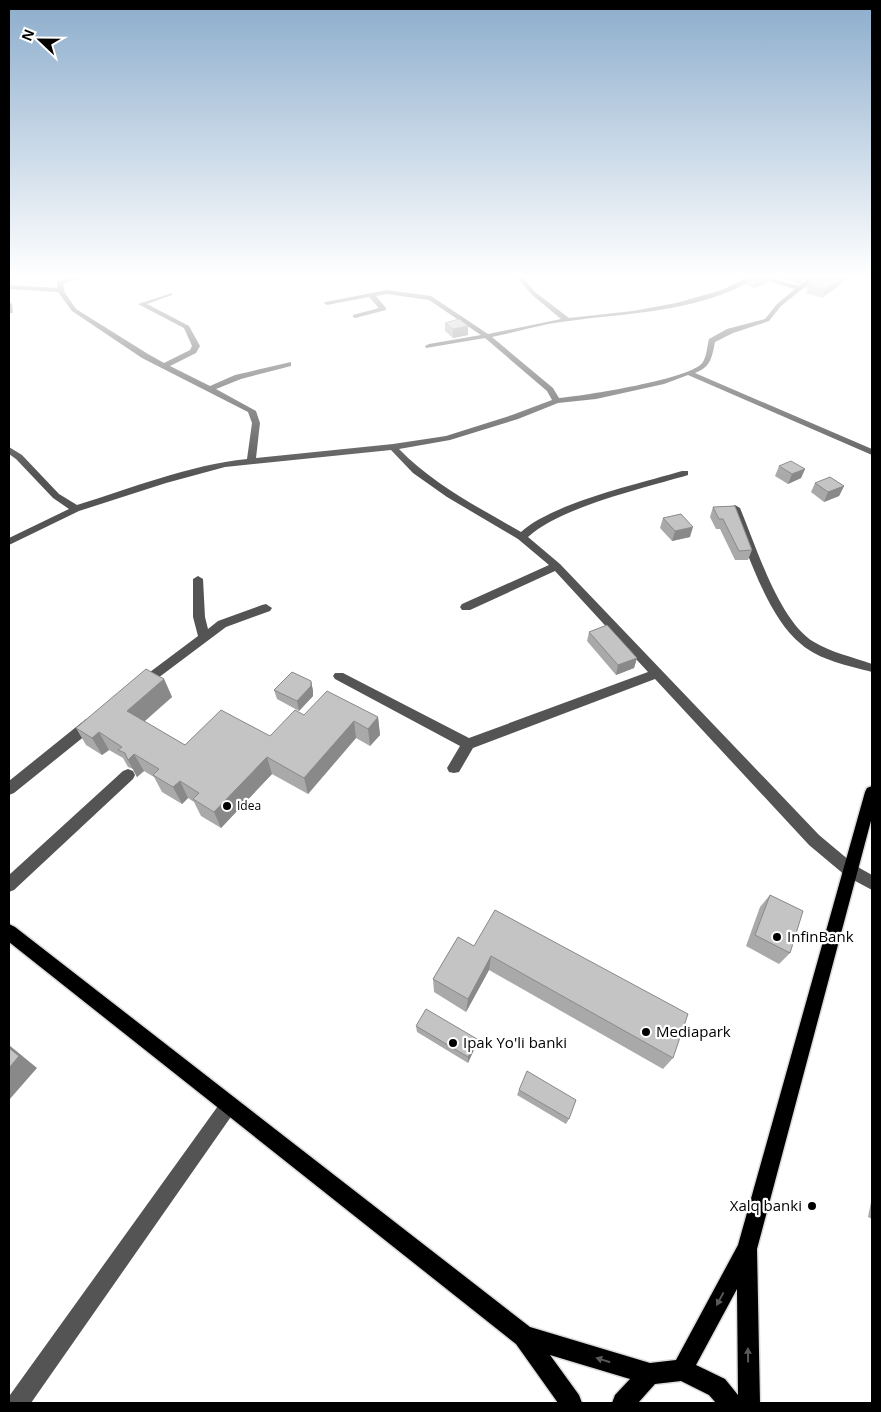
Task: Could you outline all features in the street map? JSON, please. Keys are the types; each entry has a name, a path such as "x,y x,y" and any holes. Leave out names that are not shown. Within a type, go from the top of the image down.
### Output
{"main road":[{"path":"682,1370 747,1249 872,792"},
{"path":"9,932 524,1336 571,1403"},
{"path":"747,1249 749,1403"},
{"path":"524,1336 650,1374 682,1370 717,1387 730,1403"},
{"path":"623,1403 650,1374"}],"street":[{"path":"126,344 143,355 252,411 256,423 251,461"},
{"path":"164,366 193,351 196,346 195,344"},
{"path":"430,346 442,344"},
{"path":"496,344 550,390 557,401"},
{"path":"9,542 76,510 162,480 226,464 393,447 447,438 515,417 557,401 596,397 661,382 701,368 707,362 711,344"},
{"path":"210,390 238,377 288,364"},
{"path":"690,373 872,452"},
{"path":"393,447 416,471 450,495 522,538 556,566 814,840 851,871 872,883"},
{"path":"9,450 20,457 56,496 76,510"},
{"path":"522,538 536,525 588,502 685,473"},
{"path":"735,508 767,584 790,626 804,642 828,653 872,668"},
{"path":"466,607 556,566"},
{"path":"198,579 199,617 204,638"},
{"path":"135,689 222,624 266,608"},
{"path":"454,768 468,744 657,673"},
{"path":"339,676 468,744"},
{"path":"9,789 97,718"},
{"path":"9,885 128,775"},
{"path":"18,1403 229,1105"}],"building":[{"path":"791,461 805,469 792,474 779,466"},
{"path":"830,477 844,486 828,492 815,483"},
{"path":"735,506 752,550 739,551 723,519 719,519 713,507"},
{"path":"681,514 693,527 675,531 663,518"},
{"path":"607,625 637,658 618,665 589,632"},
{"path":"146,669 164,679 127,711 185,745 221,710 270,736 295,710 304,715 327,691 378,717 368,729 354,721 304,778 267,757 214,812 193,799 199,793 180,781 173,787 153,775 159,769 134,754 128,760 125,753 118,750 122,747 99,732 92,738 76,728"},
{"path":"292,672 311,681 311,686 297,701 274,690"},
{"path":"770,895 803,911 790,953 755,935"},
{"path":"495,910 688,1014 673,1058 491,956 468,999 433,979 458,937 474,946"},
{"path":"426,1009 477,1039 468,1057 416,1026"},
{"path":"9,1048 19,1056 9,1068"},
{"path":"527,1071 576,1100 569,1119 519,1090"}],"place":[{"name":"Idea","path":"227,806"},
{"name":"InfinBank","path":"777,937"},
{"name":"Mediapark","path":"646,1032"},
{"name":"Ipak Yo'li banki","path":"453,1043"},
{"name":"Xalq banki","path":"812,1206"}]}
